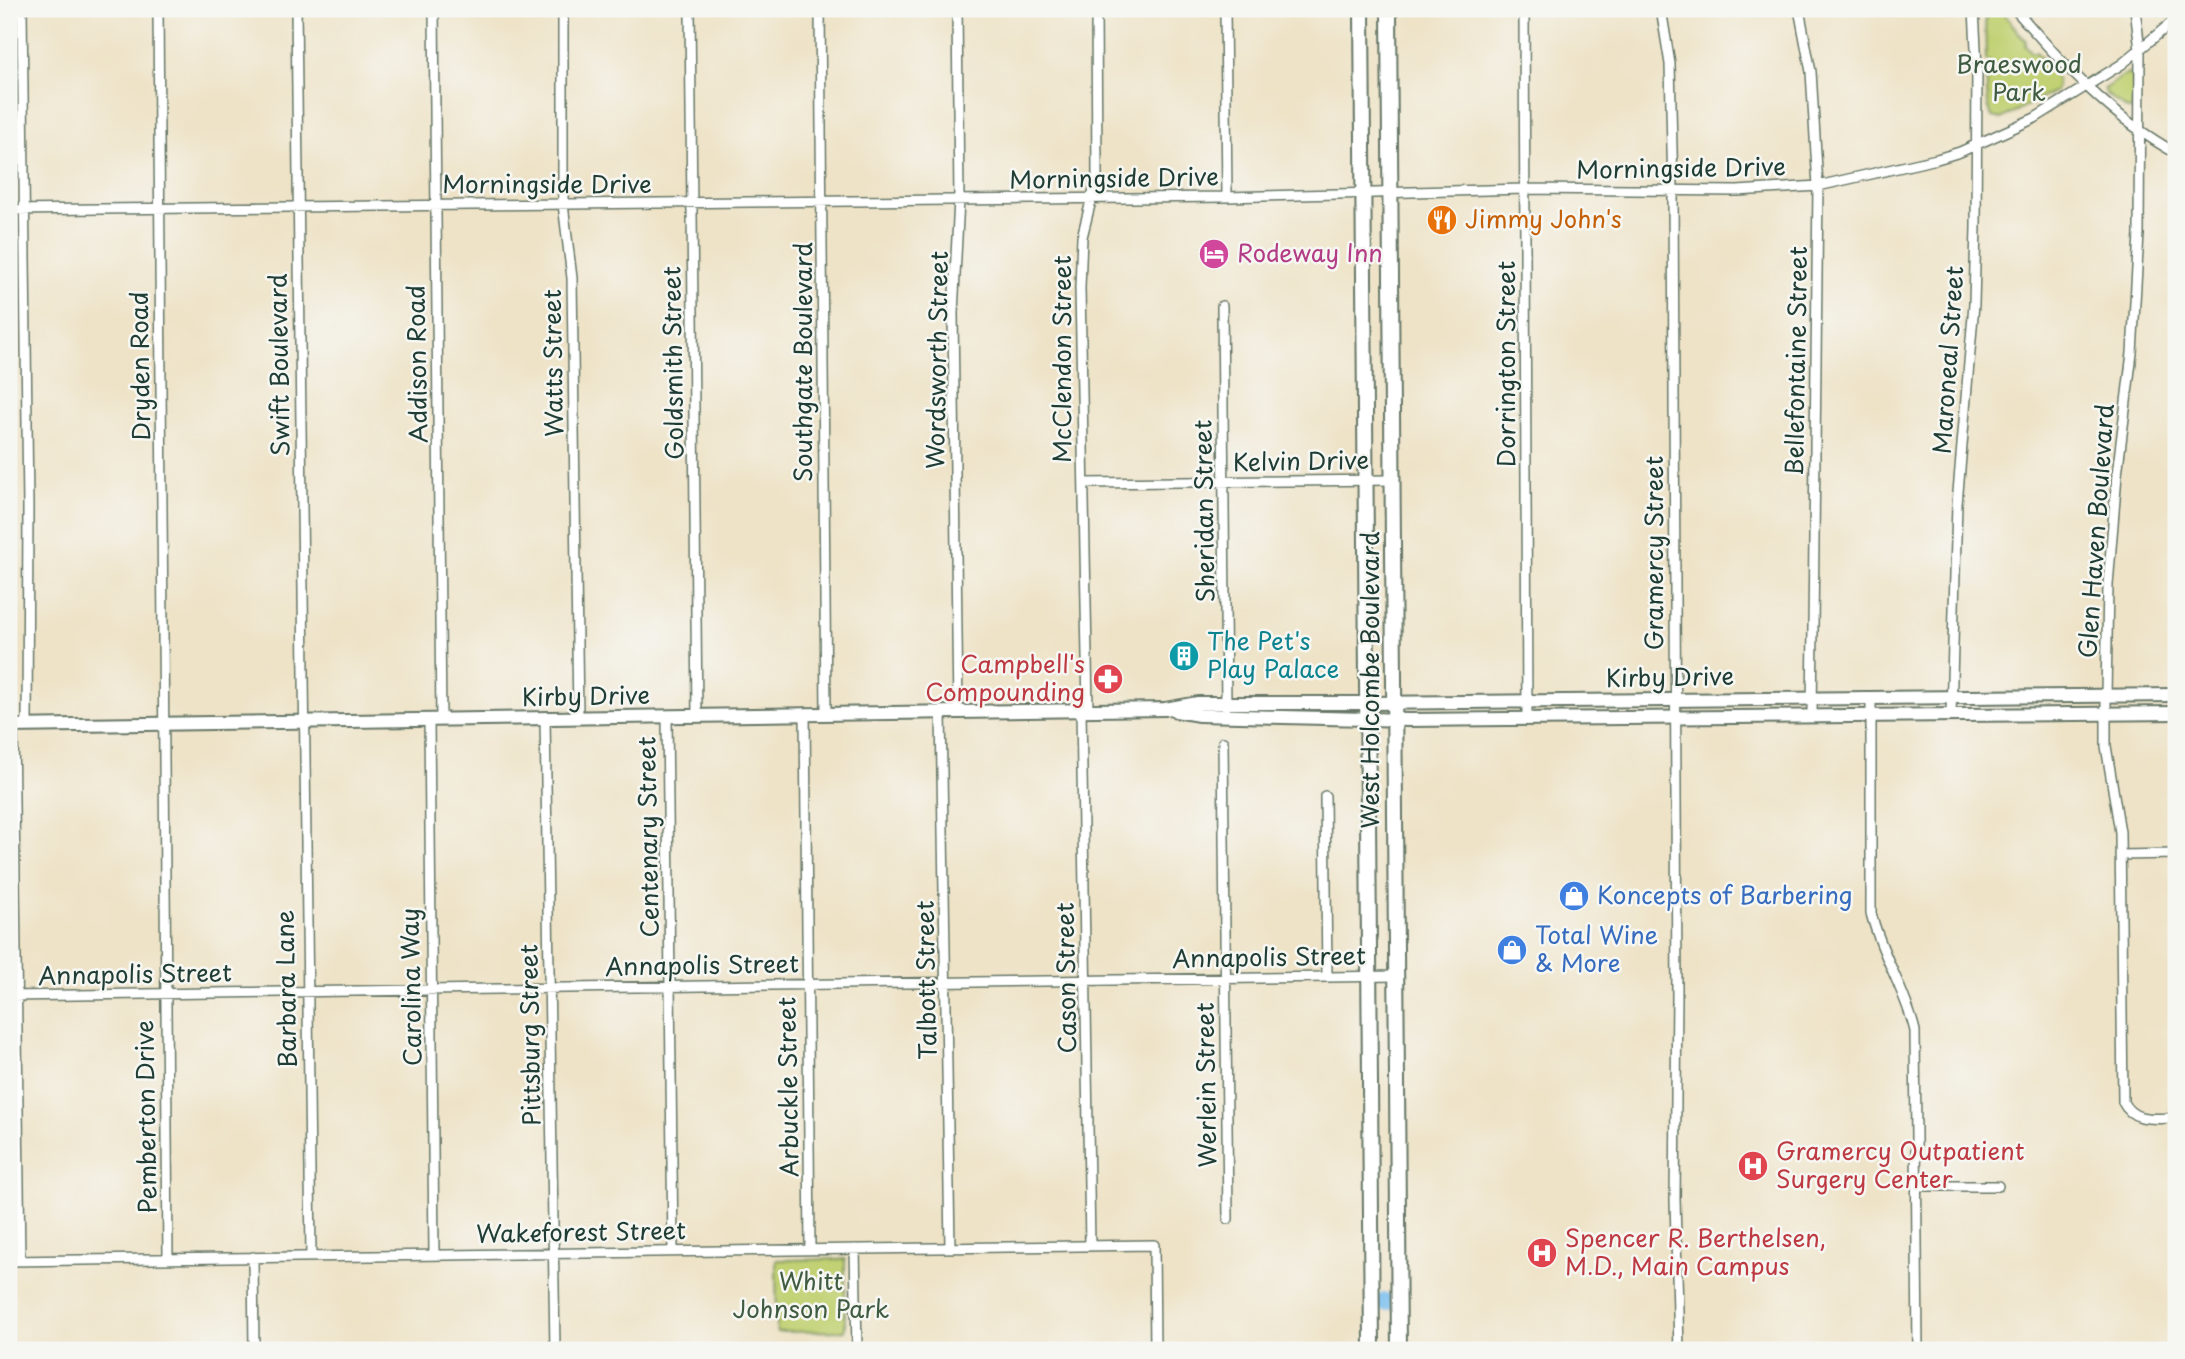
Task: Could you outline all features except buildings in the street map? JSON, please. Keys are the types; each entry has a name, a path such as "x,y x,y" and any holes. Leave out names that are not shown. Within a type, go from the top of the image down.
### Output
{"main road":[{"name":"West Holcombe Boulevard","path":"1362,9 1372,1350"},
{"name":"West Holcombe Boulevard","path":"1389,9 1399,1350"},
{"name":"Kirby Drive","path":"1366,711 1393,703 2176,695"},
{"name":"Kirby Drive","path":"11,726 1164,709 1199,715 1226,709 1366,711 1394,720 2176,713"}],"street":[{"path":"22,9 28,506 27,726"},
{"name":"Dryden Road","path":"158,9 162,724"},
{"name":"Swift Boulevard","path":"296,9 303,722"},
{"name":"Addison Road","path":"434,9 435,720"},
{"name":"Watts Street","path":"563,9 563,204 572,278 578,718"},
{"name":"Goldsmith Street","path":"690,9 697,716"},
{"name":"Southgate Boulevard","path":"820,9 826,714"},
{"name":"Wordsworth Street","path":"957,9 959,200 953,313 958,712"},
{"name":"McClendon Street","path":"1085,710 1081,259 1084,227 1097,177 1096,9"},
{"path":"1225,9 1227,197"},
{"name":"Dorrington Street","path":"1524,9 1527,720"},
{"name":"Gramercy Street","path":"1661,9 1670,64 1673,191 1677,995 1675,1099 1679,1350"},
{"name":"Bellefontaine Street","path":"1799,9 1811,72 1818,186 1812,716"},
{"name":"Maroneal Street","path":"1951,715 1957,504 1974,303 1978,144 1974,9"},
{"path":"2015,9 2086,87 2141,132 2176,153"},
{"name":"Glen Haven Boulevard","path":"2135,9 2140,50 2139,234 2132,353 2117,475 2108,586 2106,746 2118,807 2122,1098 2125,1107 2138,1118 2176,1118"},
{"name":"Morningside Drive","path":"9,210 1227,197 1525,189 1737,191 1818,186 1937,159 2035,118 2140,50 2176,19"},
{"name":"Sheridan Street","path":"1222,306 1226,709"},
{"name":"Kelvin Drive","path":"1084,483 1393,480"},
{"path":"1871,698 1871,913 1877,937 1904,995 1915,1031 1918,1350"},
{"name":"Cason Street","path":"1085,710 1090,1245"},
{"name":"Talbott Street","path":"942,713 950,1247"},
{"name":"Arbuckle Street","path":"804,715 810,1249"},
{"name":"Centenary Street","path":"667,717 673,1251"},
{"name":"Pittsburg Street","path":"545,718 555,1350"},
{"name":"Carolina Way","path":"434,1255 431,990 435,720"},
{"name":"Barbara Lane","path":"303,722 311,1256"},
{"name":"Pemberton Drive","path":"162,724 168,1258"},
{"path":"11,726 12,996 20,1261"},
{"name":"Werlein Street","path":"1223,742 1228,1219"},
{"path":"1325,796 1327,976"},
{"path":"2120,855 2176,854"},
{"name":"Annapolis Street","path":"12,996 1396,976"},
{"path":"1916,1186 1998,1186"},
{"name":"Wakeforest Street","path":"9,1261 1154,1245 1155,1350"},
{"path":"855,1249 857,1350"},
{"path":"253,1257 254,1350"}],"green space":[{"name":"Braeswood Park","path":"1985,9 2000,9 2026,41 2025,45 2044,61 2057,81 2055,91 2001,119 1992,117 1988,105 1986,73 1991,71 1991,63 1986,60"},
{"path":"2129,72 2134,90 2131,110 2107,95 2104,89"},
{"name":"Whitt Johnson Park","path":"845,1259 845,1331 777,1332 776,1260"}],"place":[{"name":"Jimmy John's","path":"1442,220"},
{"name":"Rodeway Inn","path":"1214,254"},
{"name":"The Pet's Play Palace","path":"1184,656"},
{"name":"Campbell's Compounding","path":"1108,679"},
{"name":"Koncepts of Barbering","path":"1574,896"},
{"name":"Total Wine & More","path":"1512,950"},
{"name":"Gramercy Outpatient Surgery Center","path":"1753,1166"},
{"name":"Spencer R. Berthelsen, M.D., Main Campus","path":"1542,1253"}]}
